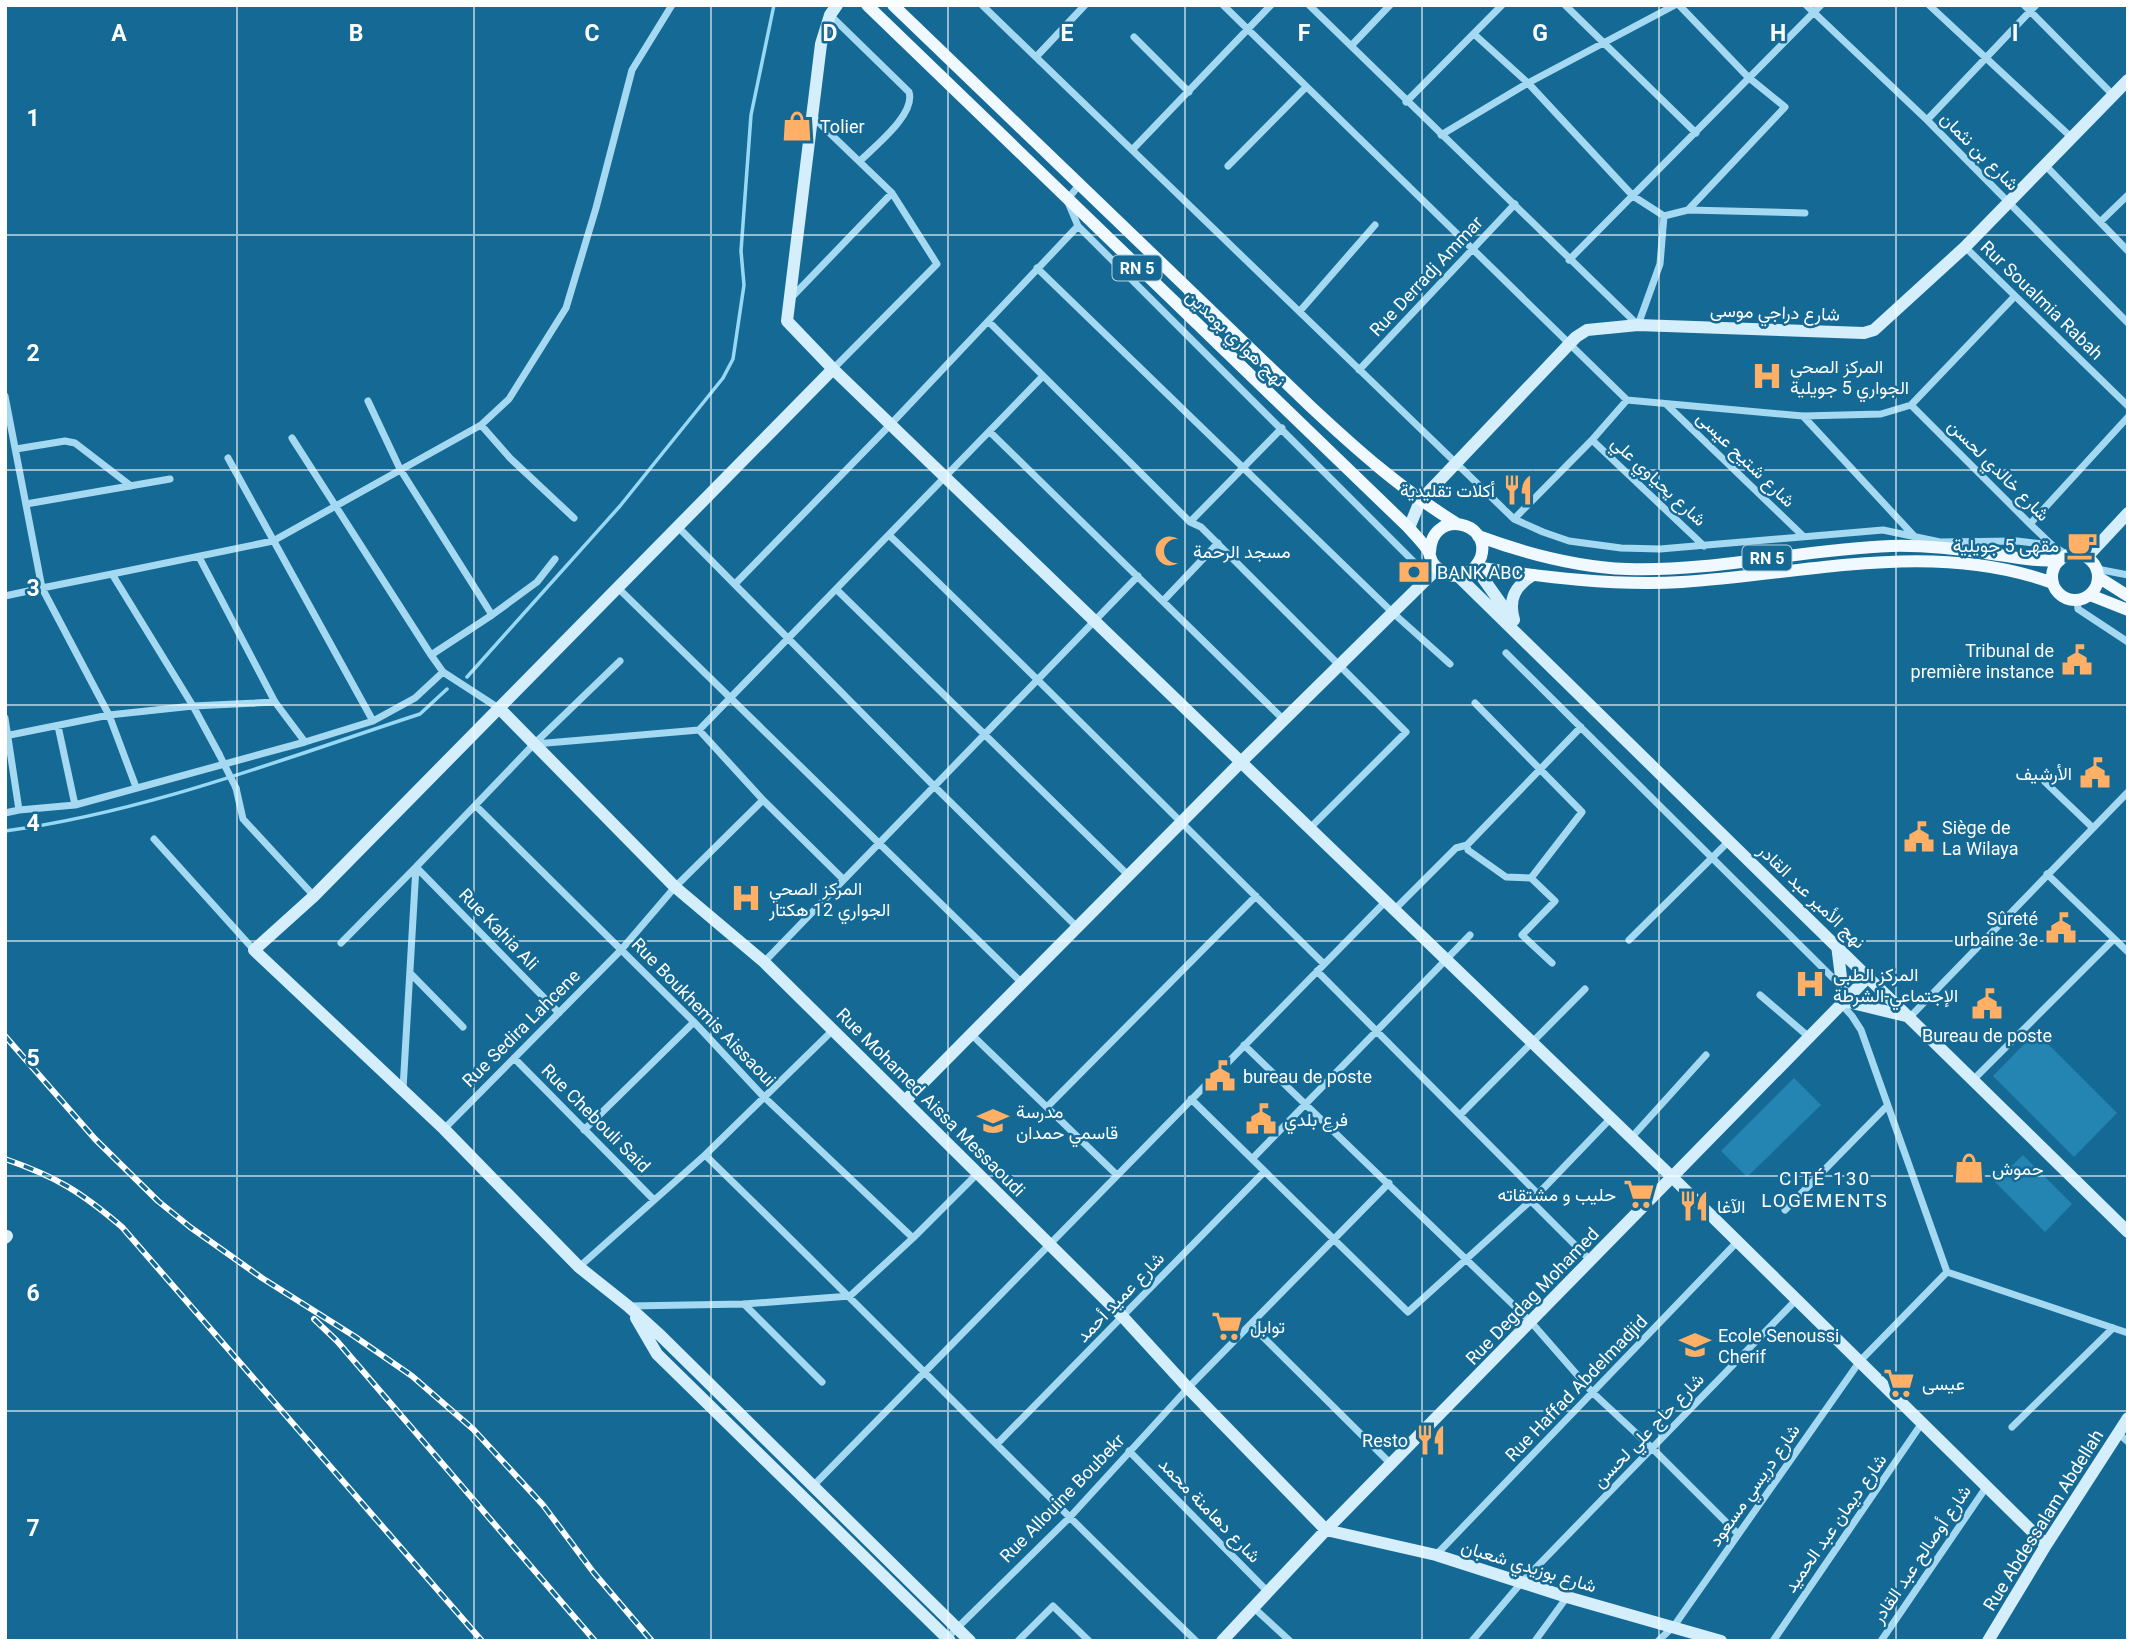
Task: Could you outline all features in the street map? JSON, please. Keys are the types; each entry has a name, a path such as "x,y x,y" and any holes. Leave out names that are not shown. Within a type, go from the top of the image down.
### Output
{"main road":[{"name":"نهج هواري بومدين","path":"867,5 1409,528 1430,552"},
{"name":"نهج هواري بومدين","path":"901,8 1079,185 1310,406 1369,460 1420,501 1456,523"},
{"path":"1456,523 1469,527 1478,536 1482,551 1475,567 1458,576 1433,573 1430,552 1431,540 1436,532 1444,526 1456,523"},
{"name":"RN 5","path":"1478,536 1552,557 1625,569 1685,567 1892,546 1990,553 2036,561 2064,558"},
{"path":"2128,596 2097,573 2087,557 2079,554 2064,558 2053,570 2053,583 2062,596 2077,600 2090,596 2128,610"},
{"name":"RN 5","path":"1475,567 1533,575 1658,583 1729,578 1856,563 1930,561 2006,570 2053,583"},
{"path":"2090,596 2096,587 2097,573"}],"street":[{"path":"5,596 273,541 481,425 509,399 566,308 596,208 632,70 672,5"},
{"path":"982,5 1514,519 1543,532 1592,545 1660,549 1883,530 1940,542 2017,541 2052,545"},
{"path":"1036,57 1085,5"},
{"path":"1223,5 1627,400 1803,416 1876,415 1891,412 1911,405 2015,296"},
{"path":"1133,149 1271,5"},
{"path":"1308,5 1638,325 1660,264 1664,216"},
{"path":"1351,46 1390,5"},
{"path":"1406,102 1502,5"},
{"path":"1565,5 1696,133"},
{"path":"1441,135 1528,83 1677,5 1748,77 1785,107 1688,210"},
{"name":"شارع بن نثمان","path":"1806,5 1927,120 2128,323"},
{"path":"1569,260 1821,5"},
{"path":"1929,5 2071,137"},
{"path":"1927,120 2030,7 2113,95"},
{"path":"860,161 905,115 911,99 908,92 834,10 821,44 787,321 890,425 1738,1241 2046,1545"},
{"path":"1474,34 1528,83 1633,196 1664,216 1688,210 1805,213"},
{"path":"1134,37 1189,92"},
{"name":"شارع دراجي موسى","path":"1409,528 1420,501 1570,344 1587,330 1638,325 1871,331 1887,320 1965,247 2128,80"},
{"path":"1228,166 1306,87"},
{"path":"254,950 314,896 937,264 892,193 814,118"},
{"path":"2044,164 2128,251"},
{"path":"905,1101 1240,763 1433,573 1282,428 1079,226 1067,200 1079,185"},
{"path":"790,299 892,193"},
{"path":"2100,222 2128,195"},
{"name":"Rue Derradj Ammar","path":"1359,370 1515,204"},
{"path":"1300,311 1375,225"},
{"path":"735,584 1079,226"},
{"name":"Rur Soualmia Rabah","path":"1965,247 2128,406"},
{"path":"1037,268 1392,612 1450,664"},
{"path":"989,322 1191,522 1201,527 1218,543 1406,732 1310,828"},
{"path":"534,744 699,730 1043,376"},
{"path":"5,396 42,589 109,715 136,787"},
{"name":"شارع يحياوي علي","path":"1514,519 1592,440 1627,400"},
{"path":"368,401 400,469 492,615"},
{"name":"شارع شتيح عيسى","path":"1667,404 1804,536"},
{"name":"شارع خالدي لحسن","path":"1911,405 2064,558"},
{"path":"1803,416 1914,536"},
{"path":"2030,524 2128,417"},
{"path":"481,425 510,458 574,518"},
{"path":"1191,522 1282,428"},
{"path":"990,432 1284,720"},
{"path":"292,438 443,673 500,709"},
{"name":"شارع يحياوي علي","path":"1592,440 1704,546"},
{"path":"16,449 65,441 75,443 131,486"},
{"path":"228,458 373,721"},
{"path":"26,504 170,479"},
{"path":"2087,557 2128,513"},
{"path":"678,527 1077,927"},
{"path":"889,535 1038,678 1180,823 1324,964"},
{"path":"1163,601 1218,543"},
{"path":"199,557 275,702 305,742"},
{"path":"430,655 537,582 555,559"},
{"name":"نهج الأمير عبد القادر","path":"1475,567 1531,645"},
{"path":"2097,573 2128,575"},
{"path":"112,574 193,706 219,754 236,788 243,819 314,896"},
{"path":"1516,624 1512,610 1513,596 1518,586 1533,575"},
{"path":"764,962 1138,576"},
{"name":"نهج الأمير عبد القادر","path":"1458,576 2128,1232"},
{"path":"618,588 1022,983"},
{"path":"836,589 1129,875"},
{"path":"2077,600 2078,610 2128,642"},
{"path":"1506,653 1713,858 1843,998 1861,1030 1947,1272 2128,1333"},
{"path":"341,943 534,744 620,661"},
{"path":"5,813 75,805 373,721 415,698 443,673"},
{"path":"7,736 109,715 193,706 275,702"},
{"path":"1475,704 1582,812 1531,878"},
{"name":"Rue Mohamed Aissa Messaoudi","path":"500,709 676,887 764,962 1123,1317 1326,1530"},
{"path":"5,718 19,810"},
{"path":"58,726 75,805"},
{"path":"814,1485 1324,964 1456,848 1467,845 1581,727"},
{"path":"699,730 763,800 844,879"},
{"path":"2045,782 2092,827"},
{"path":"1843,998 1910,1017 2128,792"},
{"name":"Rue Sedira Lahcene","path":"444,1129 621,950 676,887 763,800"},
{"name":"Rue Boukhemis Aissaoui","path":"475,806 694,1022 764,1096 913,1238"},
{"path":"154,839 254,950 444,1129 579,1267 628,1306 814,1485 970,1641"},
{"path":"1629,940 1730,840"},
{"path":"1467,845 1468,850 1506,877 1531,878 1555,901 1522,935 1552,963"},
{"path":"402,1090 416,867"},
{"name":"Rue Kahia Ali","path":"416,867 559,1013"},
{"path":"2047,874 2128,952"},
{"path":"1046,1107 1256,896"},
{"path":"1252,1159 1470,935"},
{"path":"1974,1079 2114,939"},
{"path":"1837,945 1843,998"},
{"path":"1317,971 1538,1195"},
{"path":"411,974 463,1027"},
{"name":"Rue Degdag Mohamed","path":"1222,1641 1326,1530 1809,1037 1843,998 1869,976"},
{"path":"1460,1115 1585,989"},
{"path":"1760,995 1809,1037"},
{"path":"584,1130 694,1022"},
{"path":"579,1267 705,1155 833,1030"},
{"path":"971,1034 1117,1175"},
{"path":"1244,1045 1531,1322 1593,1393 1653,1448 1738,1534"},
{"path":"1632,1138 1706,1055"},
{"name":"Rue Chebouli Said","path":"514,1058 654,1200"},
{"path":"1191,1100 1408,1312 1538,1195 1611,1118"},
{"path":"1785,1210 1886,1106"},
{"path":"705,1155 1196,1641"},
{"name":"شارع عميد أحمد","path":"997,1444 1264,1172"},
{"path":"628,1306 744,1304 850,1296 978,1174"},
{"name":"Rue Allouine Boubekr","path":"948,1639 956,1627 1069,1518 1188,1388 1332,1238 1389,1183"},
{"path":"1530,1200 1591,1261"},
{"name":"Rue Haffad Abdelmadjid","path":"1436,1555 1738,1241"},
{"name":"شارع دريسي مسعود","path":"1658,1641 1674,1626 1860,1361 1947,1272"},
{"name":"شارع حاج علي لحسن","path":"1472,1641 1521,1583 1797,1299"},
{"path":"744,1304 822,1382"},
{"path":"628,1306 657,1354 948,1639"},
{"path":"1251,1325 1392,1465"},
{"path":"2012,1427 2113,1328"},
{"name":"Rue Abdessalam Abdellah","path":"1988,1641 2046,1545 2123,1438 2128,1418"},
{"name":"شارع ديمان عبد الحميد","path":"1773,1641 1923,1423"},
{"name":"شارع دهامنة محمد","path":"1129,1451 1268,1592"},
{"name":"شارع أوصالح عبد القادر","path":"1881,1641 1987,1486"},
{"name":"شارع بوزيدي شعبان","path":"1326,1530 1436,1555 1567,1597 1721,1641"},
{"path":"1535,1641 1567,1597"},
{"path":"1018,1641 1053,1606 1089,1641"},
{"path":"1254,1608 1290,1641"}],"shaded area":[{"path":"2036,1032 2117,1113 2074,1157 1993,1076"},
{"path":"1794,1078 1821,1105 1747,1177 1721,1151"},
{"path":"2023,1155 2072,1204 2045,1232 1995,1182"}],"waterway":[{"path":"467,677 620,506 723,378 733,359 744,285 741,251 751,115 774,5"},
{"path":"5,831 111,811 215,782 420,714 447,689"}],"railway":[{"path":"5,1036 95,1139 158,1201 262,1278 412,1376 473,1429 543,1505 594,1573 652,1641"},
{"path":"5,1159 68,1187 122,1227 482,1641"},
{"path":"314,1319 337,1341 595,1641"}],"place":[{"name":"Tolier","path":"797,126"},
{"name":"المركز الصحي الجواري 5 جويلية","path":"1767,376"},
{"name":"أكلات تقليدية","path":"1518,490"},
{"name":"مقهى 5 جويلية","path":"2082,545"},
{"name":"مسجد الرحمة","path":"1170,551"},
{"name":"BANK ABC","path":"1414,572"},
{"name":"Tribunal de première instance","path":"2077,660"},
{"name":"الأرشيف","path":"2095,773"},
{"name":"Siège de La Wilaya","path":"1919,837"},
{"name":"المركز الصحي الجواري 12 هكتار","path":"746,898"},
{"name":"Sûreté urbaine 3e","path":"2061,928"},
{"name":"المركز الطبي الإجتماعي-الشرطة","path":"1810,984"},
{"name":"Bureau de poste","path":"1987,1004"},
{"name":"bureau de poste","path":"1220,1076"},
{"name":"فرع بلدي","path":"1261,1119"},
{"name":"مدرسة قاسمي حمدان","path":"993,1121"},
{"name":"حموش","path":"1969,1168"},
{"name":"حليب و مشتقاته","path":"1639,1194"},
{"name":"الآغا","path":"1694,1206"},
{"name":"توابل","path":"1227,1326"},
{"name":"Ecole Senoussi Cherif","path":"1695,1345"},
{"name":"عيسى","path":"1899,1383"},
{"name":"Resto","path":"1431,1440"}],"district":[{"name":"CITÉ 130 LOGEMENTS","path":"1825,1189"}]}
